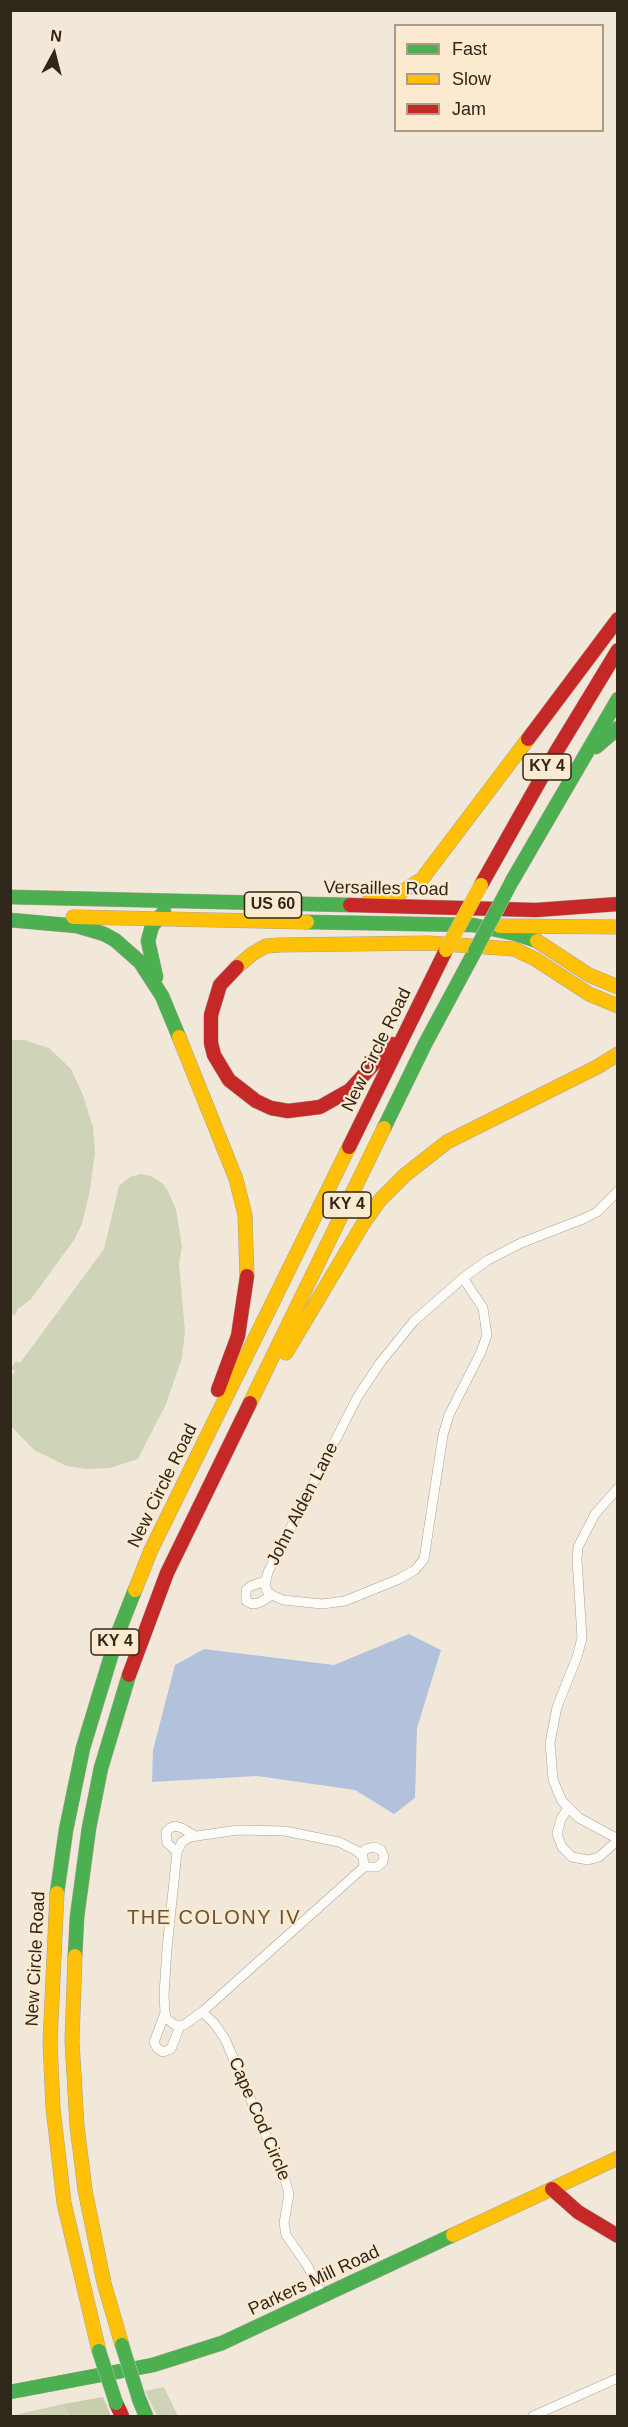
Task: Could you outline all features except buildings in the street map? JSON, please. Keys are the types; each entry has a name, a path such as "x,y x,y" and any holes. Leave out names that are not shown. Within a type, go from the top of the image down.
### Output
{"main road":[{"path":"216,902 309,897 378,898 400,893 416,884 440,856 618,619"},
{"name":"New Circle Road","path":"122,2416 99,2351 64,2203 54,2120 50,1995 57,1892 75,1782 104,1675 151,1550 446,950 556,752 618,650"},
{"name":"KY 4","path":"147,2416 139,2399 122,2345 104,2283 93,2231 77,2126 72,2041 77,1917 89,1828 114,1721 147,1620 167,1573 425,1044 543,825 618,699"},
{"path":"543,825 590,754 618,728"},
{"name":"Versailles Road","path":"10,897 618,911"},
{"path":"178,901 157,918 148,941 162,996 236,1179 245,1215 247,1245 247,1279 238,1336 178,1495"},
{"path":"536,910 618,904"},
{"path":"10,918 77,926 104,934 115,940 140,962 162,996"},
{"name":"Versailles Road","path":"10,918 157,918 472,926 618,927"},
{"path":"472,926 516,934 530,939 589,975 618,987"},
{"path":"426,992 376,1064 350,1090 320,1107 288,1111 271,1108 256,1101 229,1080 217,1061 211,1043 211,1015 220,986 241,961 266,946 429,943 514,949 530,956 589,994 618,1006"},
{"path":"221,1460 339,1262 375,1208 394,1186 447,1142 597,1067 618,1054"},
{"name":"Parkers Mill Road","path":"10,2392 178,2359 222,2343 618,2158"},
{"path":"552,2189 578,2212 618,2236"}],"street":[{"name":"John Alden Lane","path":"272,1595 267,1591 268,1572 368,1380 414,1322 463,1278 488,1260 521,1243 590,1215 618,1191"},
{"path":"266,1581 246,1590 244,1596 246,1601 252,1604 259,1603 272,1595 283,1600 314,1604 345,1601 407,1575 415,1570 424,1559 443,1435 449,1415 481,1352 487,1335 483,1308 463,1278"},
{"path":"568,1808 561,1819 557,1834 565,1852 572,1857 588,1860 599,1857 618,1840 587,1823 568,1808 557,1792 553,1780 550,1743 557,1707 582,1638 578,1547 595,1514 618,1488"},
{"path":"177,1852 167,1843 166,1832 170,1828 182,1827 195,1836"},
{"path":"361,1854 366,1849 374,1847 381,1850 384,1856 383,1862 377,1867 364,1867 202,2012 180,2026 171,2049 163,2052 157,2048 154,2042 165,2013 166,1948 177,1852 182,1842 195,1836 253,1830 285,1831 339,1842 361,1854 364,1867"},
{"name":"Cape Cod Circle","path":"202,2012 214,2023 225,2039 285,2180 289,2194 285,2223 288,2242 307,2265 323,2297"},
{"path":"165,2013 170,2023 180,2026"},
{"path":"532,2416 618,2378"}],"green space":[{"path":"11,1040 24,1040 49,1048 71,1069 83,1095 93,1127 95,1152 90,1190 82,1224 74,1240 31,1299 17,1310 16,1315 10,1314"},
{"path":"141,1174 151,1176 162,1183 176,1209 182,1247 179,1263 185,1331 182,1358 166,1404 138,1459 110,1468 86,1469 67,1466 34,1450 11,1426 11,1377 15,1371 11,1368 16,1361 20,1363 104,1249 119,1186 130,1177"},
{"path":"164,2387 178,2416 157,2416 145,2391"},
{"path":"103,2397 111,2416 69,2416 63,2404"},
{"path":"63,2404 69,2416 10,2416"}],"water":[{"path":"409,1634 441,1650 417,1728 415,1798 394,1814 355,1790 257,1776 152,1782 153,1750 175,1665 204,1649 334,1665"}],"traffic: fast":[{"path":"512,881 618,699"},
{"path":"596,747 618,728"},
{"path":"475,951 512,881"},
{"path":"10,897 350,905"},
{"path":"156,977 148,941 152,926 164,912"},
{"path":"10,920 77,926 104,934 115,940 140,962 162,996 179,1037"},
{"path":"307,922 473,925 537,941"},
{"path":"384,1128 425,1044 475,951"},
{"path":"57,1893 66,1830 83,1748 118,1633 135,1590"},
{"path":"75,1956 77,1917 89,1828 101,1768 129,1675"},
{"path":"10,2392 153,2365 222,2343 453,2235"},
{"path":"122,2345 139,2399"},
{"path":"99,2351 116,2403"},
{"path":"139,2399 146,2416"}],"traffic: slow":[{"path":"370,898 400,893 422,879 528,739"},
{"path":"446,950 481,885"},
{"path":"73,917 307,922"},
{"path":"500,926 618,927"},
{"path":"537,941 589,975 618,987"},
{"path":"237,967 266,946 280,945 429,943 514,949 535,959 589,994 618,1006"},
{"path":"179,1037 236,1179 245,1215 247,1276"},
{"path":"286,1353 363,1224 380,1200 405,1175 447,1142 597,1067 618,1054"},
{"path":"250,1403 384,1128"},
{"path":"135,1590 151,1550 349,1147"},
{"path":"57,1893 50,2042 53,2108 64,2203 99,2351"},
{"path":"75,1956 72,2041 77,2126 85,2190 104,2283 122,2345"},
{"path":"453,2235 618,2158"}],"traffic: jam":[{"path":"528,739 618,619"},
{"path":"481,885 556,752 618,650"},
{"path":"350,905 536,910 618,904"},
{"path":"349,1147 446,950"},
{"path":"237,967 220,985 211,1015 211,1043 214,1055 229,1080 256,1101 271,1108 288,1111 320,1107 350,1090 392,1044"},
{"path":"218,1390 238,1336 247,1276"},
{"path":"129,1675 167,1573 250,1403"},
{"path":"552,2189 578,2212 618,2236"},
{"path":"116,2403 122,2416"}],"district":[{"name":"THE COLONY IV","path":"214,1918"}]}
